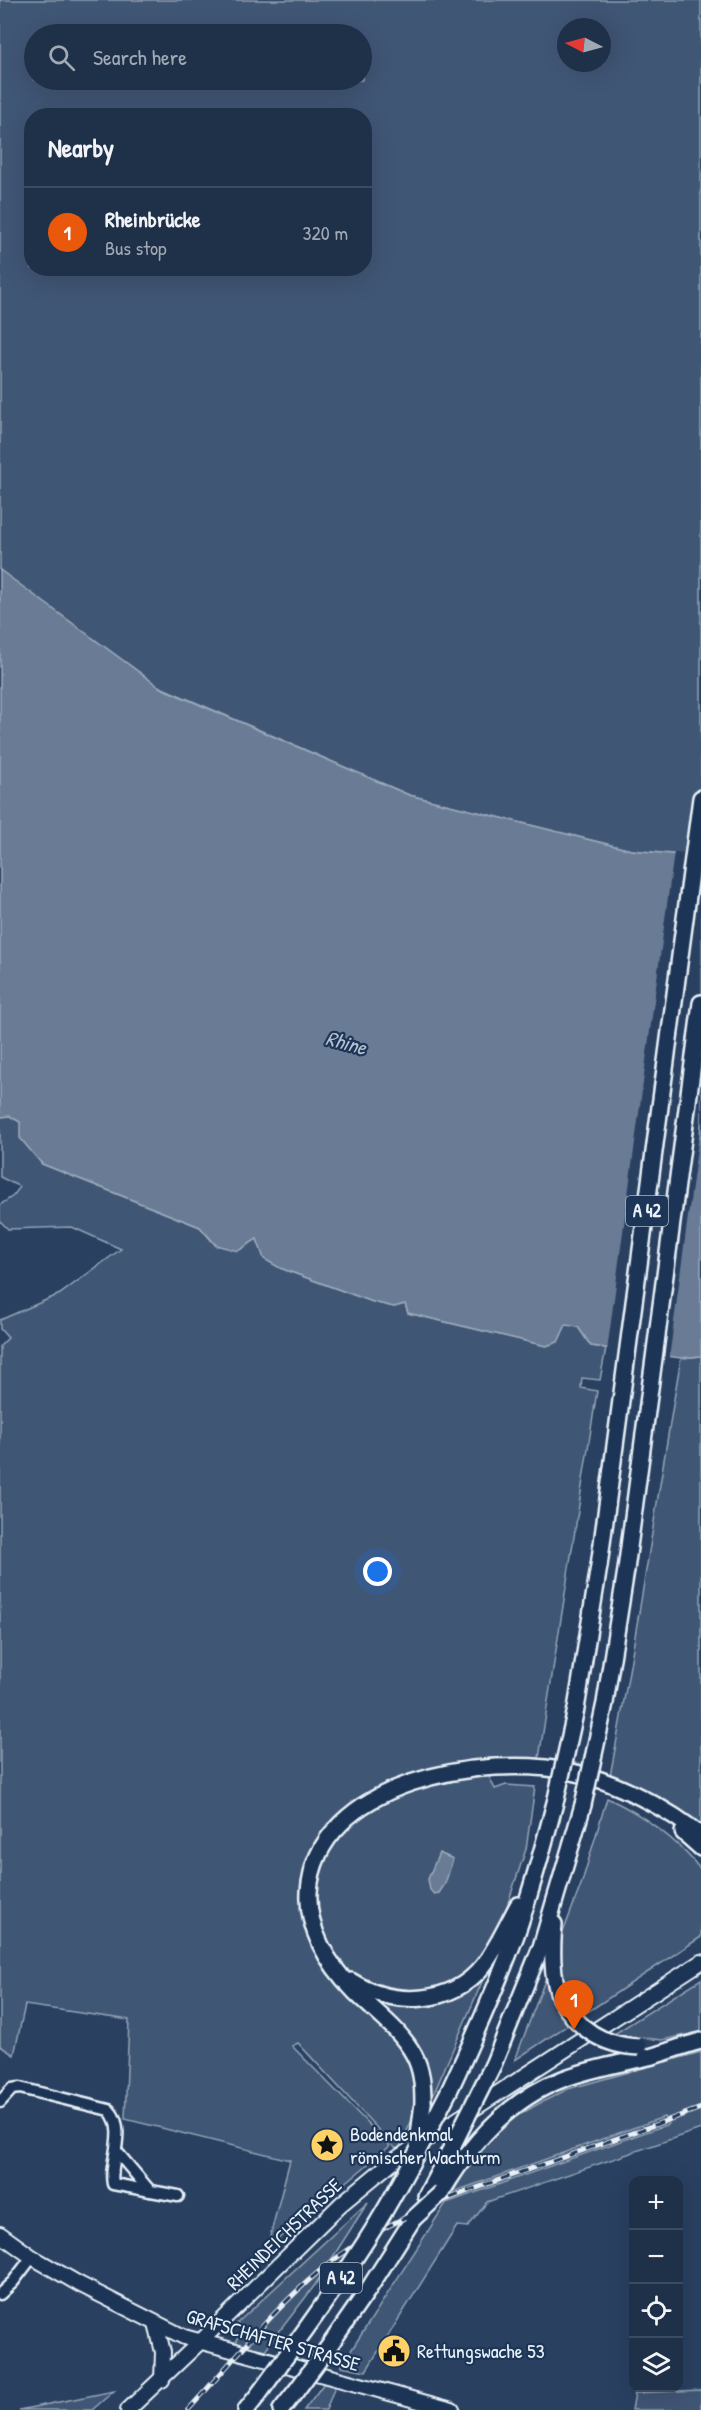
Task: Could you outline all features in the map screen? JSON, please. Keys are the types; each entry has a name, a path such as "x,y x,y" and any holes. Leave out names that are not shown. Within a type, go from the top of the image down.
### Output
{"highway":[{"name":"A 42","path":"246,2410 346,2271 416,2156 475,2036 516,1935 540,1859 576,1708 600,1555 701,798"},
{"name":"A 42","path":"281,2410 368,2290 413,2219 434,2194 454,2143 493,2066 541,1947 556,1900 583,1805 605,1703 621,1602 701,1003"},
{"path":"416,2156 423,2103 420,2070 413,2054 391,2025 354,1990 341,1974 323,1950 312,1921 309,1906 312,1876 316,1861 332,1835 354,1813 385,1794 421,1779 456,1770 495,1766 534,1766 572,1772 628,1791 685,1822 701,1836"},
{"path":"662,1810 701,1848"},
{"path":"341,1974 359,1986 396,1998 428,1998 454,1989 471,1979 483,1965 525,1893 540,1859"},
{"path":"556,1900 553,1964 556,1988 572,2016 597,2037 617,2045 639,2047 682,2045"},
{"path":"434,2194 486,2130 512,2107 547,2086 596,2068 656,2055 682,2045 701,2041"}],"main road":[{"name":"RHEINDEICHSTRASSE","path":"128,2410 201,2343 341,2204 393,2161 701,1962"},
{"name":"GRAFSCHAFTER STRASSE","path":"0,2234 32,2257 79,2284 156,2324 201,2343 447,2410"},
{"path":"156,2324 162,2342 162,2380"}],"street":[{"path":"0,2102 12,2089 20,2088 109,2110 115,2116 117,2152 113,2184 178,2196"},
{"path":"117,2152 150,2191"},
{"path":"124,2186 136,2175"},
{"path":"0,2294 13,2282 32,2257"}],"shaded area":[{"path":"0,0 701,0 701,857 631,850 409,795 158,686 0,572"},
{"path":"10,1116 20,1122 42,1164 200,1227 216,1246 257,1238 260,1247 280,1268 373,1302 394,1307 405,1304 408,1313 546,1346 558,1342 566,1324 578,1327 591,1346 606,1348 600,1380 582,1378 581,1388 597,1391 539,1758 489,1758 488,1774 495,1789 506,1785 535,1787 526,1849 498,1933 478,1963 485,1975 431,2100 415,2113 398,2151 298,2043 292,2046 390,2146 267,2248 290,2160 125,2119 129,2020 25,2005 14,2055 0,2046 0,1346 8,1338 0,1329 0,1320 60,1294 121,1249 72,1227 8,1229 0,1221 0,1205 13,1196 20,1187 0,1177 0,1117"},
{"path":"701,1356 701,1831 610,1776 681,1358"},
{"path":"607,1798 658,1828 701,1870 701,1937 515,2060 582,1882"},
{"path":"701,1979 701,2032 662,2040 614,2034"},
{"path":"701,2052 701,2129 487,2202 468,2227 457,2226 366,2371 341,2366 446,2203 669,2124 664,2117 453,2192 470,2163 512,2119 568,2089"},
{"path":"368,2202 315,2285 265,2350 236,2342 243,2330 237,2323"},
{"path":"324,2383 335,2386 326,2410 304,2410"},
{"path":"701,2390 701,2410 632,2410 635,2393"},
{"path":"114,2391 92,2410 19,2410"}],"water":[{"name":"Rhine","path":"0,570 161,688 409,795 631,850 701,857 701,1356 681,1358 591,1346 578,1327 566,1325 558,1342 546,1346 408,1313 405,1304 394,1307 373,1302 280,1268 264,1259 257,1239 238,1251 216,1245 200,1227 42,1164 20,1138 20,1122 10,1116 0,1117"},
{"path":"439,1853 453,1859 445,1884 439,1893 434,1894 430,1890 428,1879"}],"pier":[{"path":"674,852 701,854 701,1119 669,1359 607,1351"}],"railway":[{"path":"188,2410 264,2325 305,2284 348,2250 391,2224 459,2194 701,2108"}],"place":[{"name":"Rheinbrücke","path":"574,2030"},
{"name":"Bodendenkmal römischer Wachturm","path":"327,2145"},
{"name":"Rettungswache 53","path":"394,2351"}]}
